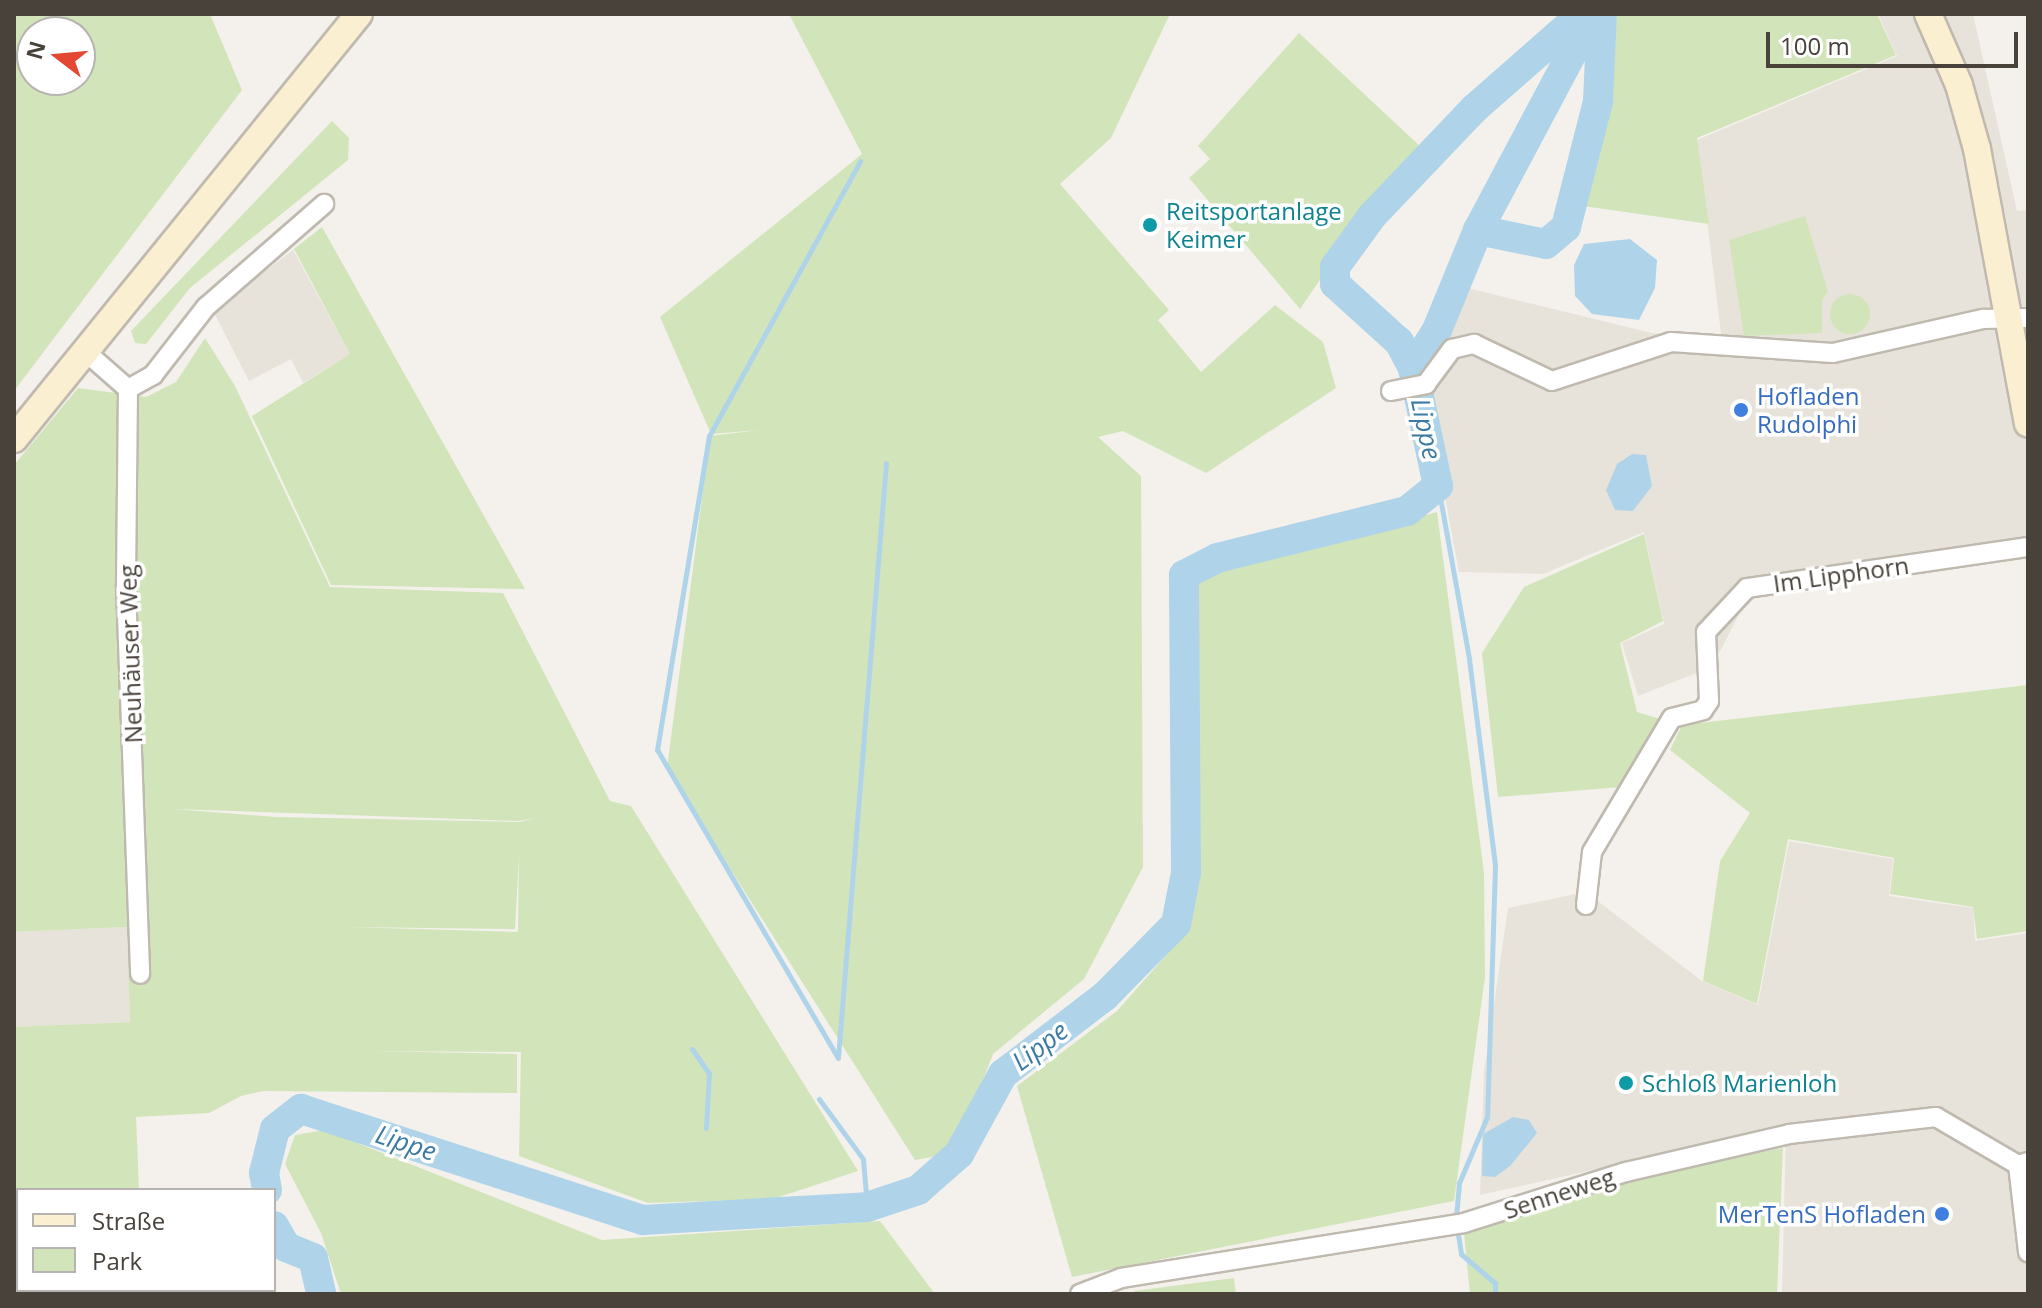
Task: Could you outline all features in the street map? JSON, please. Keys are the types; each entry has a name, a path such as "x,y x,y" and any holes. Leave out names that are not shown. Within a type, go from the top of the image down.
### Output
{"main road":[{"path":"14,439 87,353 359,14"},
{"path":"1928,14 1959,85 2019,317 2028,423"}],"street":[{"path":"87,353 128,389 153,375 206,307 324,204"},
{"path":"1396,391 1426,384 1452,349 1474,344 1552,381 1671,342 1833,353 2019,317"},
{"name":"Neuhäuser Weg","path":"128,389 126,588 140,974"},
{"name":"Im Lipphorn","path":"1586,905 1592,852 1672,718 1703,710 1709,701 1706,632 1747,588 2028,547"},
{"name":"Senneweg","path":"1080,1294 1121,1278 1456,1225 1626,1172 1789,1134 1936,1117 2023,1164"},
{"path":"2023,1164 2028,1252"}],"shaded area":[{"path":"1878,14 1973,14 2017,211 2028,210 2028,554 1750,593 1712,667 1638,696 1622,643 1664,624 1644,532 1543,574 1459,572 1417,346 1451,284 1652,333 1722,341 1697,140 1897,56"},
{"path":"293,250 350,354 303,383 291,359 249,381 213,311"},
{"path":"1789,841 1893,859 1889,896 1973,908 1975,941 2028,933 2028,1294 1782,1294 1786,1127 1480,1195 1484,1072 1508,908 1586,892 1702,981 1758,1005"},
{"path":"128,927 130,1022 14,1027 14,932"}],"green space":[{"path":"14,14 210,14 242,90 14,391"},
{"path":"789,14 1170,14 1111,138 1060,184 1169,310 1158,320 1201,372 1275,305 1323,342 1336,388 1206,473 1123,431 1098,437 1141,476 1143,867 1084,979 993,1054 955,1153 915,1160 667,769 710,436 760,430 711,434 660,317 862,154"},
{"path":"1617,14 1877,14 1896,55 1697,138 1709,224 1583,206 1599,144"},
{"path":"1299,33 1423,149 1365,214 1300,309 1189,178 1210,159 1198,146"},
{"path":"332,121 349,138 348,160 190,288 146,344 135,343 131,331"},
{"path":"1805,216 1828,292 1822,300 1822,333 1744,336 1729,240"},
{"path":"322,227 525,589 331,585 252,416 350,354 294,249"},
{"path":"1850,294 1864,300 1870,314 1864,328 1850,334 1836,328 1830,314 1836,300"},
{"path":"205,338 235,386 330,587 503,593 610,801 631,806 858,1171 773,1199 648,1203 519,1156 521,1052 368,1051 517,1054 517,1093 263,1091 241,1096 209,1113 136,1117 139,1188 16,1188 16,1292 143,1294 14,1294 14,1027 130,1022 127,927 14,932 14,465 78,388 146,397 176,382","holes":["174,809 519,821 535,818 520,822 276,817","519,855 518,932 348,927 515,929"]},
{"path":"1437,512 1484,873 1485,977 1454,1201 1072,1277 1017,1086 1117,1011 1183,936 1196,876 1197,576"},
{"path":"1644,534 1663,621 1620,643 1637,712 1660,719 1621,787 1498,797 1482,653 1524,587"},
{"path":"2028,685 2028,931 1977,939 1973,907 1890,894 1894,858 1788,839 1757,1004 1703,981 1720,861 1750,813 1670,750 1682,725"},
{"path":"324,1130 602,1240 880,1221 935,1294 341,1294 321,1233 285,1164 295,1135"},
{"path":"1783,1148 1777,1294 1470,1294 1464,1233 1644,1176"},
{"path":"1234,1278 1236,1294 1134,1294 1134,1291"}],"water":[{"path":"1630,239 1657,260 1655,288 1639,320 1592,314 1575,296 1574,265 1584,244"},
{"path":"1632,454 1646,455 1652,486 1633,511 1615,510 1606,490 1617,464"},
{"path":"1513,1117 1529,1120 1537,1133 1510,1166 1495,1177 1482,1176 1483,1134"}],"waterway":[{"name":"Lippe","path":"1413,368 1399,342 1335,284 1335,267 1372,216 1475,108 1582,14"},
{"name":"Lippe","path":"267,1188 264,1173 275,1129 301,1109 643,1220 867,1207 918,1190 959,1154 1003,1074 1105,996 1176,924 1186,873 1184,575 1217,558 1407,511 1438,486 1413,368 1437,330 1478,230 1593,14"},
{"name":"Lippe","path":"1478,230 1546,244 1566,227 1598,101 1602,14"},
{"path":"838,1058 657,750 709,436 860,161"},
{"path":"838,1057 886,463"},
{"path":"1438,486 1469,659 1495,866 1487,1117 1459,1183 1456,1218"},
{"path":"692,1049 709,1073 706,1128"},
{"path":"819,1099 863,1159 867,1207"},
{"path":"1457,1228 1461,1254 1495,1283 1495,1294"},
{"name":"Lippe","path":"276,1230 286,1247 313,1258 321,1294"}],"place":[{"name":"Reitsportanlage Keimer","path":"1150,225"},
{"name":"Hofladen Rudolphi","path":"1741,410"},
{"name":"Schloß Marienloh","path":"1626,1083"},
{"name":"MerTenS Hofladen","path":"1942,1214"}]}
